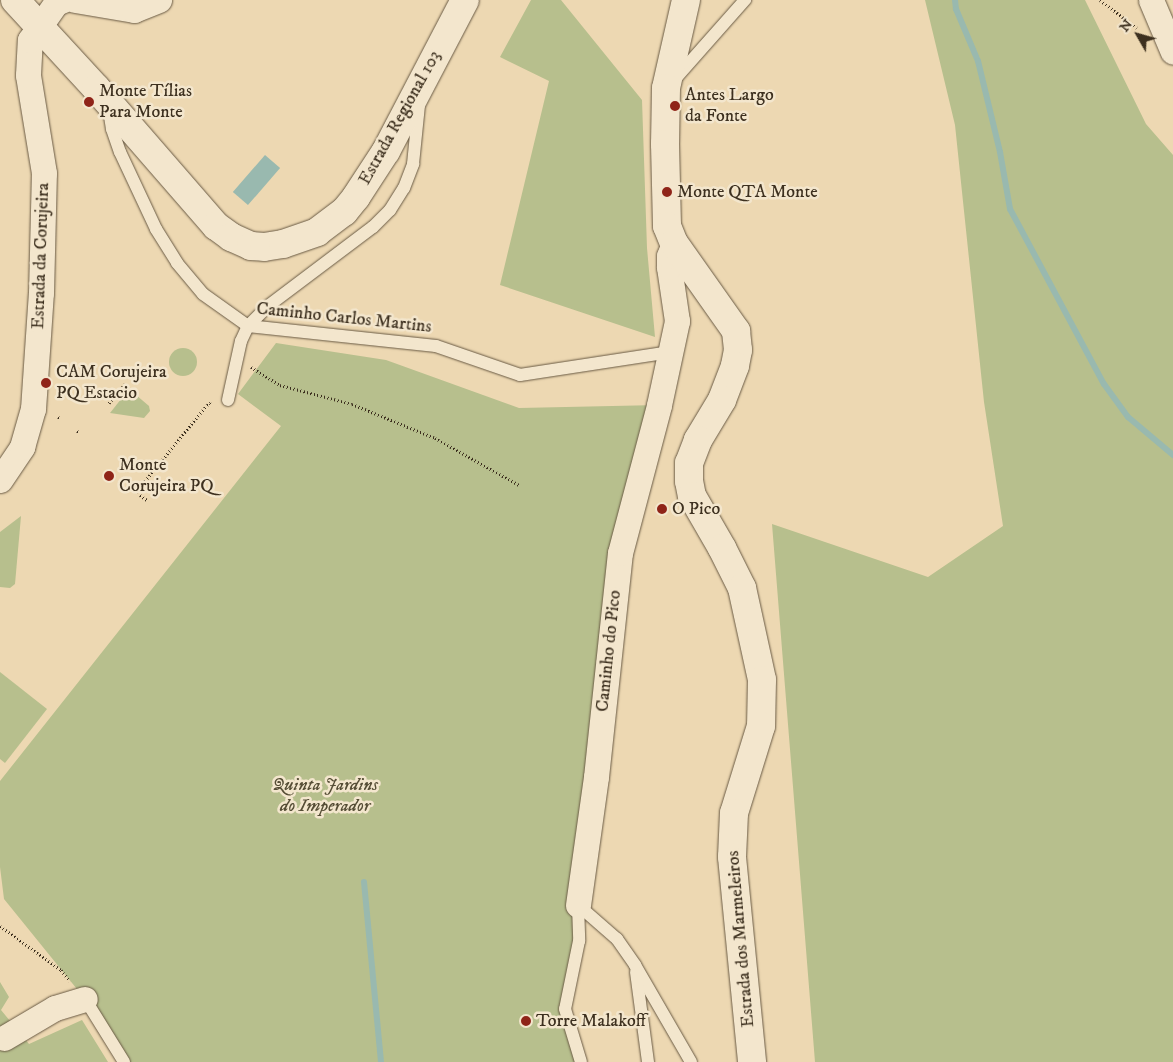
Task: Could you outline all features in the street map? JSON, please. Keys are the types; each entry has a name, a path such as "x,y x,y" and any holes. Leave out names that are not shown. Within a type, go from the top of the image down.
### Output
{"main road":[{"name":"Estrada Regional 103","path":"15,0 216,226 231,237 251,246 264,247 283,244 318,232 344,212 386,151 465,0"},
{"name":"Estrada dos Marmeleiros","path":"686,0 666,88 667,226 674,244 736,331 738,350 735,366 722,400 698,440 688,463 689,472 692,496 722,548 742,588 762,680 761,726 734,813 732,857 752,1062"}],"street":[{"name":"Estrada da Corujeira","path":"0,480 22,447 33,409 41,294 44,173 28,75 30,40 56,3 62,0"},
{"path":"76,0 134,10 159,0"},
{"path":"1151,0 1173,25"},
{"path":"1151,0 1173,52"},
{"name":"Caminho do Pico","path":"578,905 596,777 620,553 653,431 677,321 669,267 669,256 674,244"},
{"path":"4,1038 55,1008 85,998"}],"lane":[{"path":"666,88 745,0"},
{"path":"228,400 241,341 248,326 268,306 373,227 390,210 404,188 413,164 422,79"},
{"name":"Caminho Carlos Martins","path":"108,103 112,129 120,152 160,236 178,263 203,294 248,326 436,346 520,376 670,352"},
{"path":"578,905 617,939 635,965 691,1062"},
{"name":"Caminho do Pico","path":"578,905 579,941 565,1009 581,1062"},
{"path":"635,965 648,1062"},
{"path":"85,998 124,1062"}],"path":[{"path":"238,359 280,385 352,404 435,438 519,485"},
{"path":"109,403 126,384"},
{"path":"136,492 207,405 210,403 214,408"},
{"path":"140,495 147,500"},
{"path":"0,926 61,970 85,998"}],"green space":[{"path":"531,0 561,0 642,100 647,248 655,337 500,285 549,81 500,57"},
{"path":"925,0 1085,0 1146,124 1173,155 1173,1062 815,1062 772,524 928,577 1003,526 984,402 955,125"},
{"name":"Quinta Jardins do Imperador","path":"276,343 386,360 519,408 659,405 644,465 565,1009 581,1062 124,1062 85,999 4,899 0,867 0,781 281,426 238,394"},
{"path":"183,348 193,352 197,362 193,372 183,376 173,372 169,362 173,352"},
{"path":"129,389 149,406 150,411 144,418 110,413"},
{"path":"21,516 15,584 10,588 0,587 0,532"},
{"path":"0,672 47,709 5,763 0,759"},
{"path":"0,982 9,997 1,1010 29,1044 82,1020 108,1062 0,1062"}],"water":[{"path":"265,155 280,168 248,205 233,192"}],"waterway":[{"path":"955,0 956,9 978,61 1000,152 1010,209 1104,384 1128,417 1173,455"},
{"path":"364,882 381,1062"}],"place":[{"name":"Monte Tílias Para Monte","path":"89,102"},
{"name":"Antes Largo da Fonte","path":"675,106"},
{"name":"Monte QTA Monte","path":"667,192"},
{"name":"CAM Corujeira PQ Estacio","path":"46,383"},
{"name":"Monte Corujeira PQ","path":"109,476"},
{"name":"O Pico","path":"662,509"},
{"name":"Torre Malakoff","path":"526,1021"}]}
